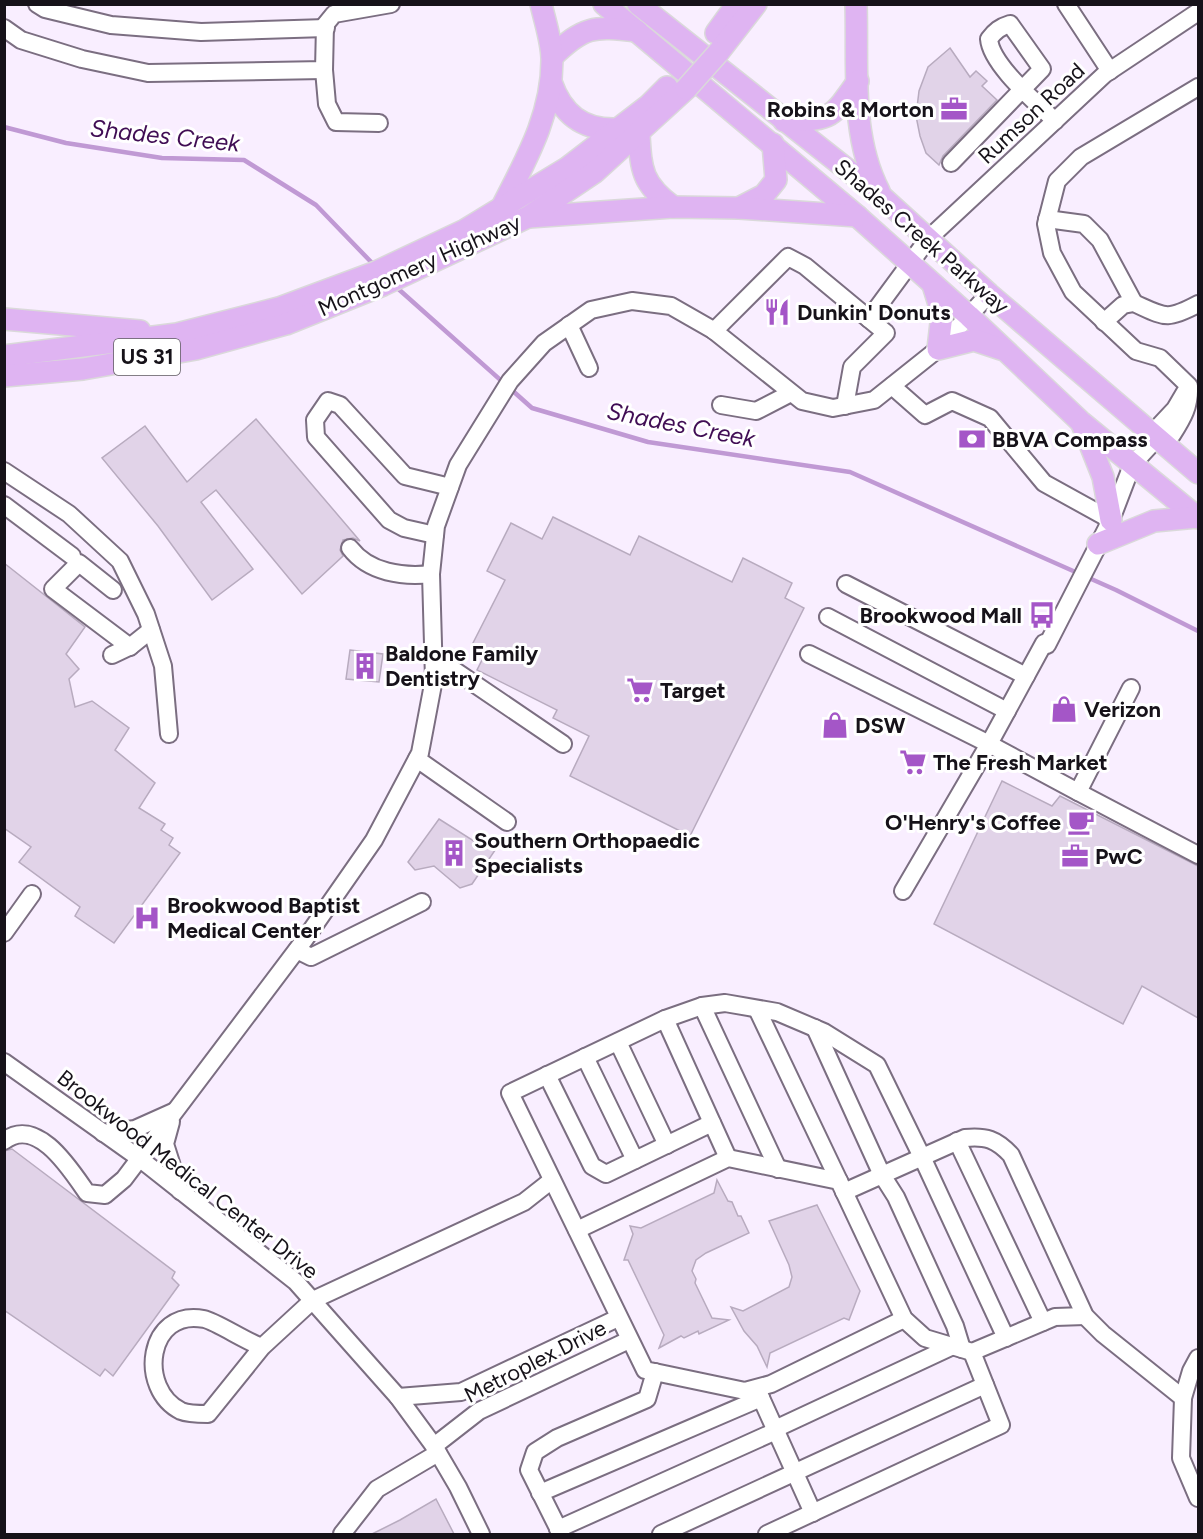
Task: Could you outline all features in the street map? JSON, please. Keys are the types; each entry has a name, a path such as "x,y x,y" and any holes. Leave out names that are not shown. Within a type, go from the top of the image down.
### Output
{"main road":[{"path":"503,205 538,138 551,82 552,57 541,4"},
{"path":"604,4 637,32 680,78"},
{"name":"Montgomery Highway","path":"712,49 737,4"},
{"name":"Montgomery Highway","path":"468,238 503,205 567,168 649,105 712,49 756,4"},
{"path":"856,4 861,141 867,169 882,197"},
{"name":"Shades Creek Parkway","path":"639,5 882,197 989,294 1198,473"},
{"path":"552,57 574,36 601,27 637,32"},
{"name":"Montgomery Highway","path":"4,376 83,369 196,349 283,316 383,285 468,238 528,217 595,172 639,135 680,78"},
{"name":"Shades Creek Parkway","path":"680,78 773,144 969,316 1080,421 1198,517"},
{"path":"784,121 824,120 841,105 858,81"},
{"path":"551,82 561,103 579,121 599,129 616,129"},
{"path":"639,135 642,171 658,196 673,207"},
{"path":"739,208 764,195 776,180 773,144"},
{"path":"528,217 673,207 739,208 857,216"},
{"path":"933,285 942,314 938,349 974,340 1006,351"},
{"name":"Montgomery Highway","path":"4,356 177,334 283,316"},
{"path":"4,319 177,334"},
{"path":"1080,421 1103,477 1111,520"},
{"path":"1098,544 1150,522 1198,517"}],"street":[{"path":"37,4 45,9 111,25 201,32 328,16 369,6 391,4"},
{"path":"1066,4 1110,71"},
{"name":"Rumson Road","path":"869,319 928,239 1110,71 1198,12"},
{"path":"328,16 324,70 327,104 336,122 380,123"},
{"path":"4,28 21,40 82,59 148,73 324,70"},
{"path":"903,891 1060,620 1111,520 1132,465 1156,439 1172,435 1190,402 1194,382 1160,358 1136,351 1073,292 1052,253 1047,219 1057,181 1081,157 1198,87"},
{"path":"951,163 1024,90 1055,122"},
{"path":"1047,219 1084,224 1100,240 1134,303 1158,316 1183,312 1198,304"},
{"path":"714,331 788,257 805,266 886,333 852,367 845,406"},
{"path":"4,1141 10,1136 25,1133 40,1137 70,1169 87,1193 105,1195 124,1179 297,950 374,840 417,759 434,679 431,574 435,535 450,487 458,465 508,384 544,343 591,310 632,301 671,306 714,331 802,401 833,408 874,400 938,349 989,294"},
{"path":"1104,322 1123,306 1134,303"},
{"path":"569,326 589,368"},
{"path":"892,386 925,415 952,401 990,418 1044,483 1111,520"},
{"path":"722,405 756,411 791,393"},
{"path":"435,535 404,528 389,520 316,437 315,420 328,401 340,405 405,476 450,487"},
{"path":"4,471 69,514 120,561 146,614 163,666 169,734"},
{"path":"4,505 72,556"},
{"path":"351,548 372,566 392,573 413,576 431,574"},
{"path":"113,590 79,563 53,589 130,647"},
{"path":"846,584 1026,676"},
{"path":"828,617 1007,711"},
{"path":"112,655 130,647 151,630"},
{"path":"809,654 989,744 1198,855"},
{"path":"434,662 454,670 562,744"},
{"path":"1078,792 1131,688"},
{"path":"417,759 507,822"},
{"path":"4,933 32,894"},
{"path":"297,950 311,957 319,954 422,902"},
{"path":"759,1393 645,1370 510,1092 665,1019 702,1006 725,1003 777,1012 814,1028 877,1065 1006,1338"},
{"path":"702,1006 778,1169"},
{"path":"757,1009 904,1319 925,1338 963,1349"},
{"path":"665,1019 728,1158"},
{"path":"767,1534 1001,1425 985,1384 963,1349 896,1197 882,1175 814,1028"},
{"path":"618,1041 667,1145"},
{"path":"585,1058 635,1160"},
{"name":"Brookwood Medical Center Drive","path":"4,1062 139,1158 296,1282 398,1397 436,1450 458,1487 481,1534"},
{"path":"547,1075 592,1166 606,1174 712,1123"},
{"path":"103,1133 135,1129 174,1112"},
{"path":"174,1112 165,1144 180,1191"},
{"path":"577,1230 728,1158 841,1186 882,1175 957,1142 983,1136 998,1141 1011,1155 1085,1316 1103,1334 1183,1398"},
{"path":"957,1142 1043,1322"},
{"path":"262,1347 205,1319 187,1319 172,1325 157,1340 152,1357 160,1387 168,1401 181,1411 208,1414 262,1347 313,1300 524,1202 552,1180"},
{"path":"655,1372 647,1399 557,1438 535,1452 529,1470 560,1532 776,1430 963,1349 1006,1338 1055,1317 1085,1316"},
{"name":"Metroplex Drive","path":"398,1397 461,1392 618,1318"},
{"path":"540,1493 759,1393 771,1384 904,1319"},
{"name":"Metroplex Drive","path":"342,1534 377,1489 436,1450 479,1411 629,1340"},
{"path":"1198,1358 1191,1371 1183,1398 1181,1458 1198,1498"},
{"path":"661,1534 985,1384"},
{"path":"759,1393 813,1513"}],"building":[{"name":"Robins & Morton","path":"950,48 970,77 976,71 987,81 982,86 997,100 943,156 939,165 926,153 916,116 919,91 928,67"},
{"path":"256,419 360,541 353,538 343,540 340,550 343,556 302,594 216,490 201,502 253,569 212,600 158,526 102,458 145,426 187,482"},
{"name":"Target","path":"553,517 630,555 639,536 732,582 743,558 792,583 785,598 804,608 690,836 570,776 589,736 553,718 557,710 477,670 486,652 472,645 505,580 487,571 511,523 542,539"},
{"path":"4,563 85,627 66,654 79,669 69,679 75,707 92,701 129,728 115,750 155,783 139,808 165,824 161,830 173,838 169,845 180,853 114,943 75,916 80,907 19,862 31,847 4,828"},
{"name":"Baldone Family Dentistry","path":"350,650 383,654 379,682 346,679"},
{"path":"1002,781 1052,806 1060,796 1198,866 1198,1018 1142,986 1123,1024 934,924"},
{"name":"Southern Orthopaedic Specialists","path":"439,819 480,845 502,840 472,884 460,888 434,866 415,870 408,862"},
{"path":"12,1149 175,1272 172,1278 179,1285 113,1376 105,1369 100,1376 4,1310 4,1151"},
{"path":"717,1180 728,1201 732,1202 738,1216 741,1216 749,1233 706,1253 696,1260 692,1271 696,1279 695,1283 712,1318 729,1320 699,1334 698,1331 684,1338 681,1336 659,1348 664,1335 628,1260 624,1260 633,1234 630,1226 641,1228 714,1193"},
{"path":"817,1205 860,1291 849,1320 844,1318 770,1353 767,1367 757,1346 744,1331 731,1307 743,1311 789,1287 792,1277 789,1265 769,1221"},
{"path":"436,1499 454,1534 372,1534 400,1520"}],"waterway":[{"name":"Shades Creek","path":"4,127 66,143 162,158 244,160 316,205 374,265"},
{"name":"Shades Creek","path":"395,286 532,408 648,442 850,472 1116,590 1198,631"}],"place":[{"name":"Robins & Morton","path":"954,109"},
{"name":"Dunkin' Donuts","path":"777,312"},
{"name":"BBVA Compass","path":"972,439"},
{"name":"Brookwood Mall","path":"1042,615"},
{"name":"Baldone Family Dentistry","path":"365,666"},
{"name":"Target","path":"640,690"},
{"name":"Verizon","path":"1064,709"},
{"name":"DSW","path":"835,725"},
{"name":"The Fresh Market","path":"913,762"},
{"name":"O'Henry's Coffee","path":"1081,822"},
{"name":"Southern Orthopaedic Specialists","path":"454,853"},
{"name":"PwC","path":"1075,856"},
{"name":"Brookwood Baptist Medical Center","path":"147,918"}]}
